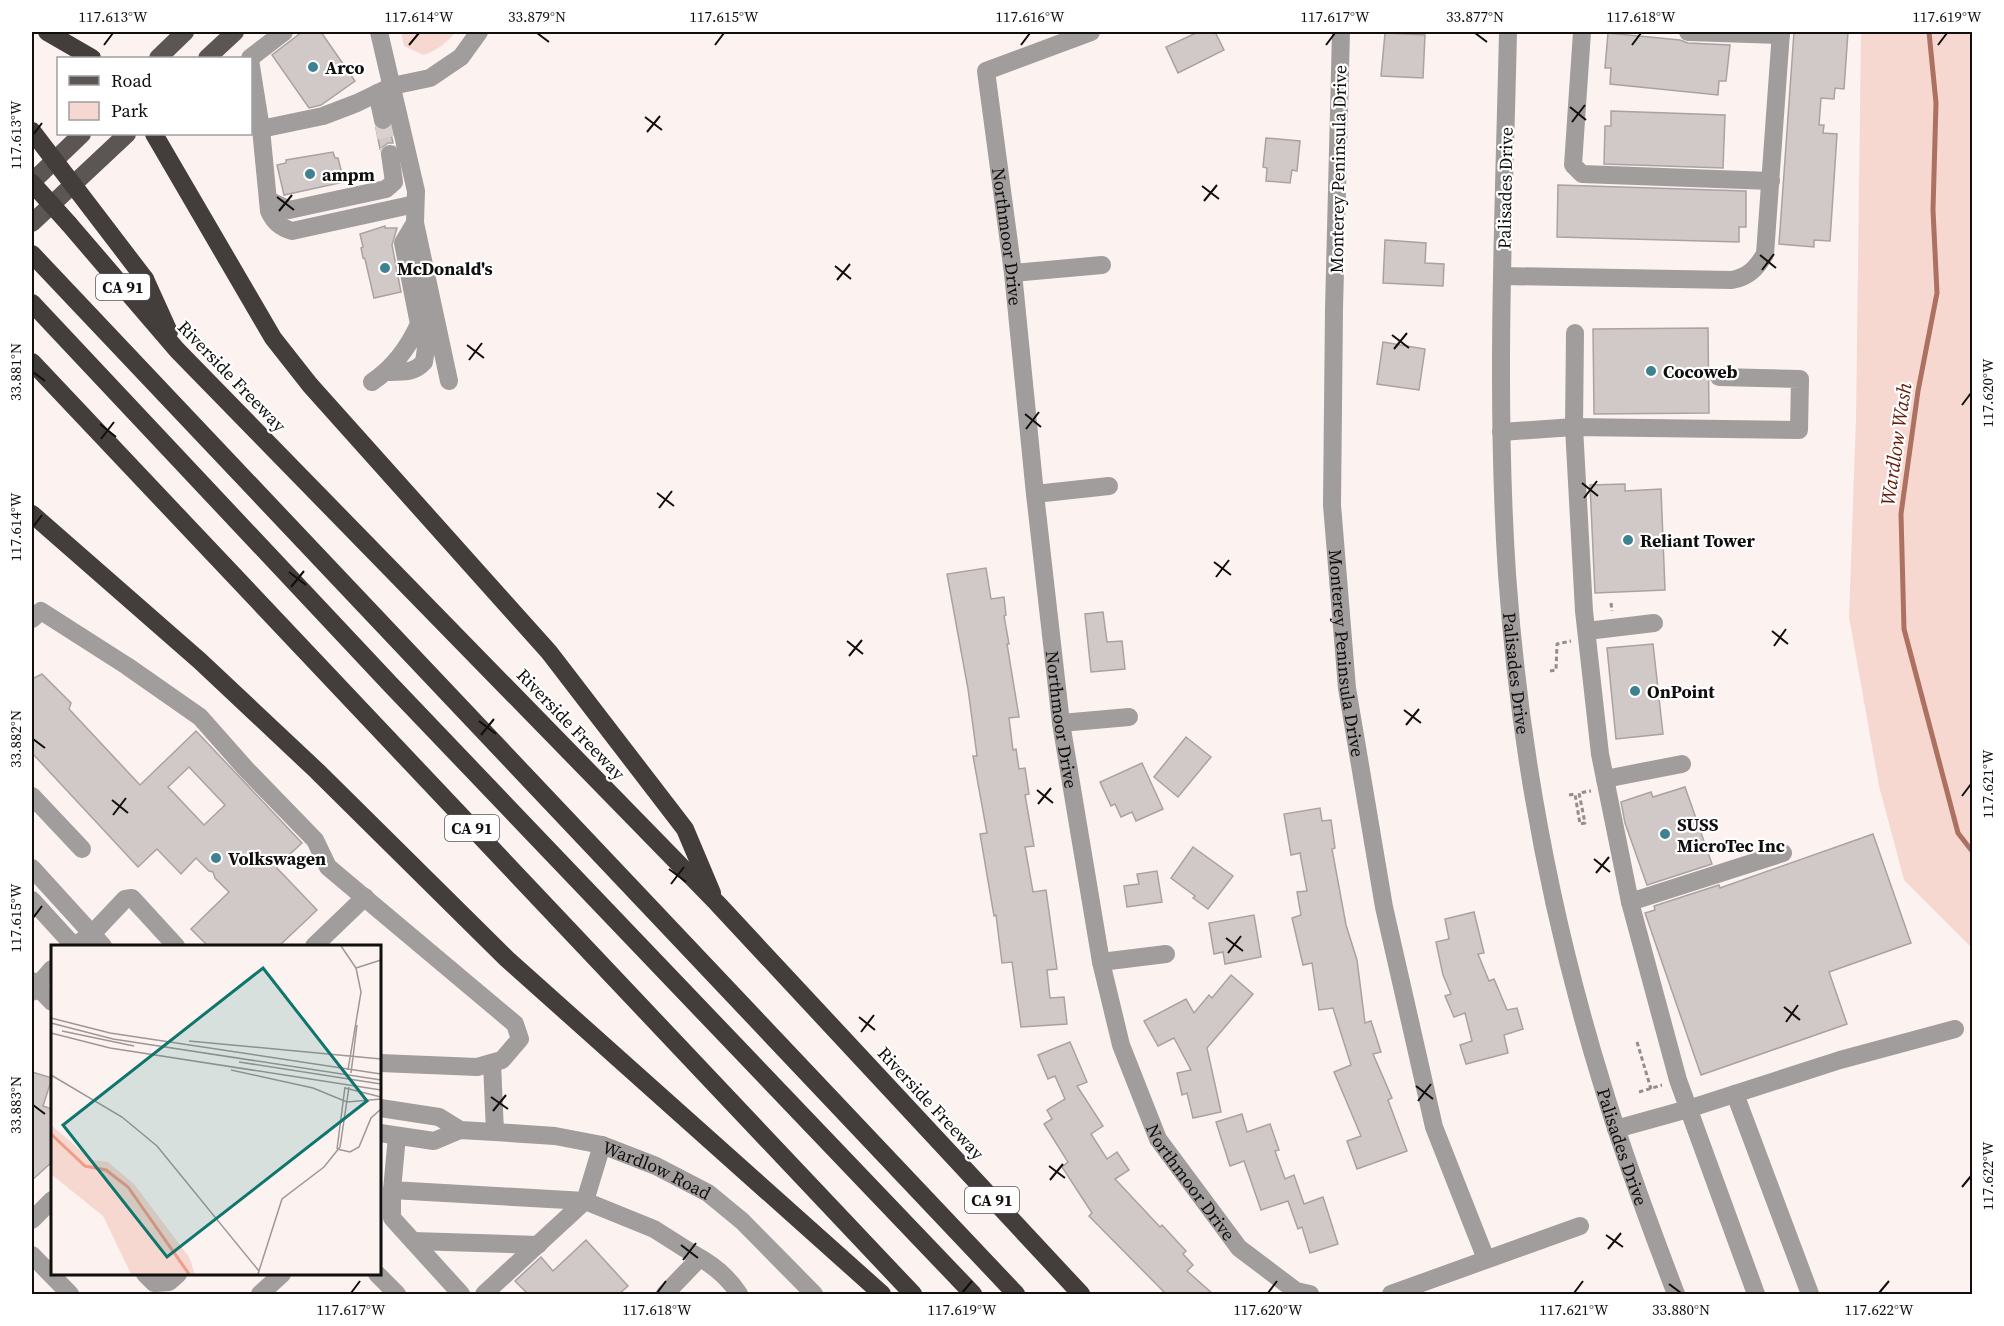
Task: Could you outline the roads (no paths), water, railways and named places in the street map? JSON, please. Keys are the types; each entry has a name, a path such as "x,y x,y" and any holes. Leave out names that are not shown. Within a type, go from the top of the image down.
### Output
{"highway":[{"path":"47,32 90,57"},
{"path":"32,131 145,279 177,350"},
{"path":"155,135 273,338 310,385 549,652 685,829 717,903"},
{"name":"Riverside Freeway","path":"32,183 177,350 717,903 1080,1294"},
{"path":"34,256 1016,1294"},
{"path":"32,303 391,685 973,1294"},
{"name":"CA 91","path":"32,362 913,1294"},
{"path":"32,514 200,661 317,771 507,959 882,1294"}],"main road":[{"path":"159,57 185,32"},
{"path":"208,57 235,32"},
{"path":"32,183 81,135"},
{"path":"32,223 126,135"}],"street":[{"path":"252,57 284,32"},
{"path":"379,32 385,89 383,120"},
{"path":"261,129 323,116 385,89 430,78 461,57 479,32"},
{"name":"Northmoor Drive","path":"1091,32 986,71 1013,273 1061,723 1101,962 1121,1045 1158,1139 1239,1248 1296,1291 1310,1294"},
{"name":"Monterey Peninsula Drive","path":"1341,32 1332,505 1347,688 1384,907 1434,1127 1486,1259"},
{"name":"Palisades Drive","path":"1508,32 1501,432 1514,646 1537,812 1572,976 1602,1087 1640,1200 1676,1294"},
{"path":"1582,32 1573,165 1582,174 1771,181"},
{"path":"1503,276 1732,280 1743,278 1756,268 1765,254 1781,33 1688,32"},
{"path":"252,72 261,129 268,200 272,218 281,227 292,231 415,204"},
{"path":"385,89 416,191 415,223 449,381"},
{"path":"268,200 289,210 386,189 394,182 390,154"},
{"path":"380,377 414,336 419,324 403,243 415,223"},
{"path":"1013,273 1102,265"},
{"path":"1575,333 1574,427 1587,631 1600,754 1630,902 1688,1109 1756,1294"},
{"path":"1501,432 1574,427 1798,430 1800,379 1719,377"},
{"path":"1035,494 1109,486"},
{"path":"32,620 41,611 127,666 200,717 246,769 315,840 328,867 515,1024 520,1039 502,1060 477,1067 381,1063"},
{"path":"1587,631 1654,623"},
{"path":"1061,723 1129,717"},
{"path":"1605,779 1682,764"},
{"path":"32,796 81,849"},
{"path":"1630,902 1783,853"},
{"path":"32,868 97,940"},
{"path":"315,945 364,897"},
{"path":"78,945 97,940 125,899 132,898 175,945"},
{"path":"32,900 73,945"},
{"path":"1101,962 1166,954"},
{"path":"51,970 33,986 51,1001"},
{"path":"1616,1129 1688,1109 1840,1060 1955,1029"},
{"path":"492,1063 495,1132"},
{"path":"1735,1094 1810,1294"},
{"name":"Wardlow Road","path":"381,1108 440,1117 460,1130"},
{"name":"Wardlow Road","path":"388,1135 434,1140 460,1130 555,1136 602,1145 656,1166 708,1193 742,1221 814,1294"},
{"path":"388,1135 392,1218 461,1294"},
{"path":"484,1294 585,1201 602,1145"},
{"path":"392,1190 585,1201 654,1229 708,1262 724,1275 739,1294"},
{"path":"32,1220 51,1201"},
{"path":"1391,1294 1580,1226"},
{"path":"413,1241 538,1245"},
{"path":"32,1255 51,1274"},
{"path":"671,1292 694,1264 695,1255"},
{"path":"51,1275 70,1294"},
{"path":"146,1275 154,1283 169,1282 177,1275"},
{"path":"260,1294 281,1275"},
{"path":"378,1275 397,1294"}],"waterway":[{"name":"Wardlow Wash","path":"1929,32 1936,103 1933,210 1937,293 1918,391 1901,514 1904,629 1958,833 1972,851"}],"tunnel":[{"path":"383,120 390,154"}],"place":[{"name":"Arco","path":"313,67"},
{"name":"ampm","path":"310,174"},
{"name":"McDonald's","path":"385,268"},
{"name":"Cocoweb","path":"1651,371"},
{"name":"Reliant Tower","path":"1628,540"},
{"name":"OnPoint","path":"1635,691"},
{"name":"SUSS MicroTec Inc","path":"1665,834"},
{"name":"Volkswagen","path":"216,858"}]}
